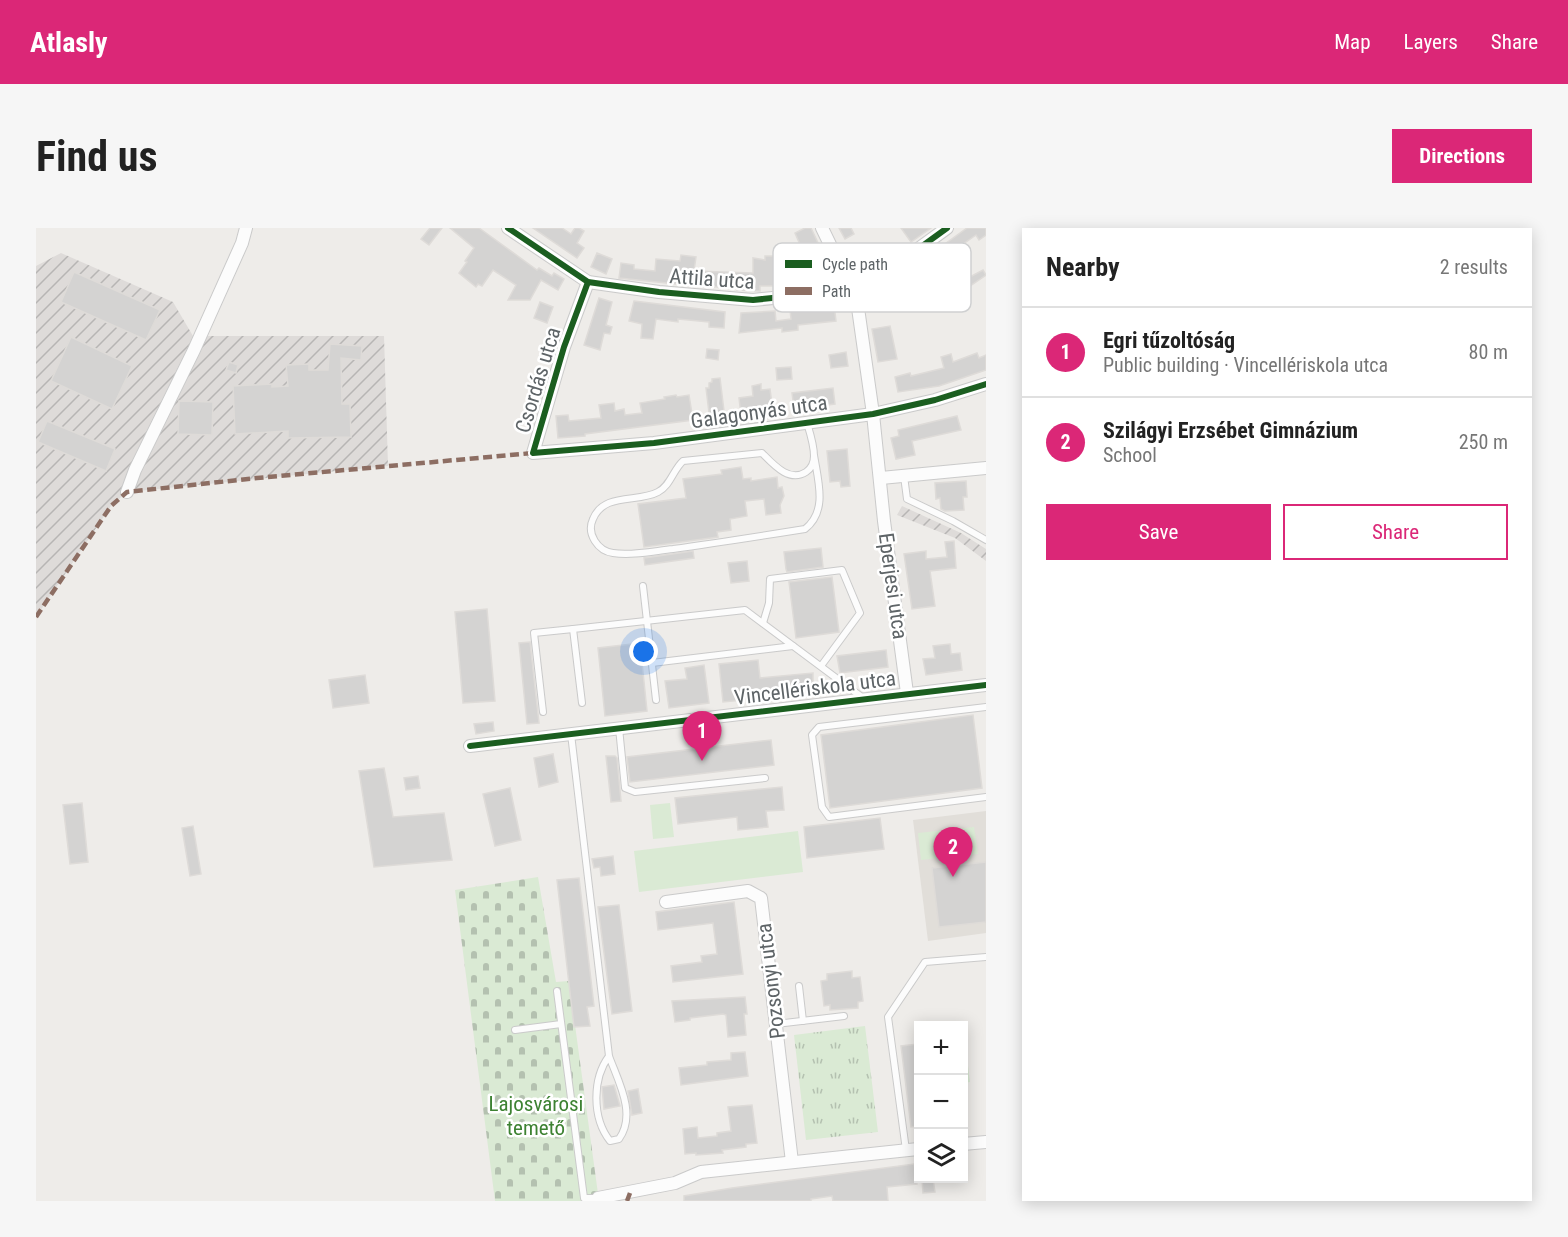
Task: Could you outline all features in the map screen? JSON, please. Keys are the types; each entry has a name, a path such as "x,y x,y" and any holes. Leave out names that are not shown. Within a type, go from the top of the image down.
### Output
{"street":[{"path":"128,492 135,470 199,339 242,243 246,228"},
{"name":"Attila utca","path":"508,228 588,282 659,292 753,300 773,298"},
{"name":"Eperjesi utca","path":"822,228 829,243"},
{"name":"Attila utca","path":"926,243 947,228"},
{"name":"Csordás utca","path":"533,453 564,347 588,282"},
{"name":"Eperjesi utca","path":"859,312 907,693"},
{"name":"Galagonyás utca","path":"533,453 654,443 873,414 935,400 986,384"},
{"path":"881,478 986,468"},
{"name":"Vincellériskola utca","path":"470,746 986,684"},
{"name":"Pozsonyi utca","path":"666,902 748,891 761,898 792,1162"},
{"path":"968,1144 986,1142"},
{"path":"598,1198 675,1183 701,1172 912,1149"}],"lane":[{"path":"807,422 814,456 821,501 813,523 805,529 646,552 614,554 602,550 594,541 591,528 598,511 606,504 617,500 657,493 665,487 672,478 675,468 683,461 762,453 785,473 795,476 805,473 812,466 814,456"},
{"path":"904,476 907,499 986,540"},
{"path":"763,623 769,603 771,579 842,570 860,613 822,666"},
{"path":"643,586 656,700"},
{"path":"543,712 534,633 745,610 864,698"},
{"path":"573,629 582,703"},
{"path":"652,663 793,646"},
{"path":"986,707 819,727 812,735 822,807 830,816 986,797"},
{"path":"619,728 625,788 636,792 765,778"},
{"path":"571,733 609,1056 626,1102 625,1131 619,1139 610,1141 602,1130 596,1089 604,1063 609,1056"},
{"path":"912,1149 888,1017 925,962 986,957"},
{"path":"799,986 803,1021"},
{"path":"557,991 585,1198 598,1198"},
{"path":"776,1024 844,1016"},
{"path":"515,1030 561,1024"}],"shaded area":[{"path":"61,253 173,302 193,336 384,336 388,466 127,492 111,506 36,617 36,266"},
{"path":"902,506 961,533 986,549 986,561 955,538 897,515"},
{"path":"986,811 986,933 928,941 913,820"}],"green space":[{"path":"670,803 674,837 653,839 650,805"},
{"path":"974,827 978,854 921,860 918,833"},
{"path":"798,831 803,872 639,892 634,851"},
{"name":"Lajosvárosi temető","path":"538,877 556,982 569,981 599,1201 495,1201 455,890"},
{"path":"865,1026 878,1132 806,1140 794,1035"}],"building":[{"path":"430,228 442,228 429,245 421,239"},
{"path":"450,228 479,228 537,270 539,268 552,276 554,273 564,279 558,290 541,280 530,300 508,300 516,285 493,270 482,286 478,284 476,287 459,273 474,248"},
{"path":"533,228 562,228 571,234 575,228 579,228 584,231 577,243 584,248 577,258"},
{"path":"811,228 818,243 799,243 795,233"},
{"path":"839,228 851,228 854,234 845,239"},
{"path":"901,228 931,228 911,242"},
{"path":"967,228 986,228 986,235 979,240 976,235 965,243 946,243"},
{"path":"597,253 612,259 606,274 591,267"},
{"path":"681,255 696,257 694,271 753,273 753,258 765,260 765,256 773,256 773,286 760,286 760,291 737,290 737,284 718,282 718,287 619,278 621,263 634,265 634,269 655,271 656,259 680,261"},
{"path":"983,270 986,275 971,285 971,276"},
{"path":"74,272 160,310 146,340 61,302"},
{"path":"599,298 612,302 606,325 612,327 610,334 604,333 600,350 584,345"},
{"path":"634,301 725,312 724,328 709,327 709,322 656,319 653,339 641,338 642,324 629,321"},
{"path":"540,302 553,307 547,323 534,318"},
{"path":"773,311 776,321 791,319 790,312 835,312 836,321 798,325 798,330 782,332 782,328 739,333 741,313"},
{"path":"890,326 897,359 878,362 872,329"},
{"path":"71,337 132,366 112,409 51,381"},
{"path":"330,344 362,346 361,360 341,358 342,404 350,404 351,437 288,438 288,431 235,434 233,386 272,384 272,387 288,386 286,365 309,364 309,370 328,370"},
{"path":"707,349 719,350 718,360 706,358"},
{"path":"846,352 848,366 831,368 829,355"},
{"path":"977,353 979,358 986,355 986,370 939,386 898,392 895,377 910,373 911,376 944,368 941,357 951,354 953,362"},
{"path":"229,362 238,365 236,373 226,370"},
{"path":"791,367 792,379 777,380 776,368"},
{"path":"720,378 725,419 710,421 706,388 709,388 712,379"},
{"path":"761,384 761,390 770,389 773,412 741,415 739,398 753,396 752,386"},
{"path":"833,388 835,404 794,409 792,393"},
{"path":"676,395 677,397 689,395 693,420 558,438 556,416 568,415 569,421 601,418 599,405 614,403 615,411 624,409 625,415 642,413 640,403"},
{"path":"179,401 213,402 212,435 178,434"},
{"path":"957,416 961,430 912,441 915,455 896,459 891,438 899,436 898,430"},
{"path":"47,421 115,449 106,471 38,442"},
{"path":"847,449 850,486 841,487 840,481 830,482 827,451"},
{"path":"741,467 743,479 751,478 751,481 777,477 778,488 782,487 784,496 780,505 781,513 766,515 764,499 745,501 747,516 730,519 731,530 717,532 718,537 644,547 638,504 686,498 683,479 722,474 721,470"},
{"path":"966,481 967,497 963,497 964,510 945,511 941,509 940,498 936,499 935,483"},
{"path":"954,541 956,568 930,571 935,606 912,609 904,554 926,551 926,559 947,557 945,542"},
{"path":"821,548 823,567 787,572 784,552"},
{"path":"693,551 694,558 645,565 644,558"},
{"path":"747,561 749,581 731,583 728,563"},
{"path":"832,577 839,632 796,638 789,582"},
{"path":"487,609 495,701 463,703 455,612"},
{"path":"530,642 539,723 527,724 519,643"},
{"path":"640,643 647,711 605,716 598,648"},
{"path":"950,644 951,654 960,653 962,670 926,675 923,659 935,658 933,646"},
{"path":"886,650 888,667 840,673 837,656"},
{"path":"758,660 760,678 813,673 813,682 822,681 823,692 723,702 719,664"},
{"path":"704,665 709,703 669,708 665,681 687,679 685,668"},
{"path":"365,675 369,703 333,708 329,680"},
{"path":"973,715 982,788 830,808 821,735"},
{"path":"493,722 494,731 476,734 474,724"},
{"path":"771,740 774,765 630,782 627,757"},
{"path":"553,754 558,782 539,787 534,758"},
{"path":"606,756 617,758 621,801 611,802"},
{"path":"384,768 393,817 444,813 452,860 374,867 359,771"},
{"path":"418,776 420,788 406,790 404,778"},
{"path":"782,787 784,810 766,811 768,827 738,830 737,817 678,824 675,798"},
{"path":"510,788 521,840 495,846 483,794"},
{"path":"82,803 88,862 70,864 63,805"},
{"path":"880,818 884,849 807,858 804,827"},
{"path":"193,826 201,874 190,876 182,828"},
{"path":"613,856 615,874 601,876 600,867 594,868 592,859"},
{"path":"986,862 986,922 939,927 932,868"},
{"path":"579,878 594,1006 587,1007 590,1026 574,1027 557,880"},
{"path":"734,902 743,974 673,982 671,966 702,962 701,956 717,954 713,923 658,930 656,912"},
{"path":"619,905 632,1011 612,1014 598,907"},
{"path":"852,971 852,978 860,977 863,1001 858,1002 858,1008 830,1010 830,1005 824,1006 821,981 827,980 827,974"},
{"path":"745,997 746,1035 728,1037 726,1015 723,1014 675,1022 672,1001"},
{"path":"914,1044 914,1127 911,1127 901,1046"},
{"path":"745,1052 748,1076 681,1085 679,1068 731,1060 731,1053"},
{"path":"614,1085 620,1106 604,1109 602,1087"},
{"path":"638,1089 642,1113 632,1115 628,1091"},
{"path":"752,1105 757,1143 722,1150 723,1153 685,1154 683,1129 697,1127 698,1138 717,1136 717,1133 731,1131 728,1107"},
{"path":"914,1164 914,1183 917,1184 887,1187 888,1201 833,1201 832,1196 811,1199 811,1201 684,1201 684,1196"},
{"path":"922,1183 934,1183 935,1192 923,1193"}],"marked path":[{"path":"36,617 111,506 127,492 533,453"},
{"path":"627,1201 630,1193"}],"cycle path":[{"path":"508,228 588,282 659,292 753,300 773,298"},
{"path":"926,243 947,228"},
{"path":"588,282 564,347 533,453 654,443 873,414 935,400 986,384"},
{"path":"470,746 986,685"}],"place":[{"name":"Egri tűzoltóság","path":"702,761"},
{"name":"Szilágyi Erzsébet Gimnázium","path":"953,877"}]}
